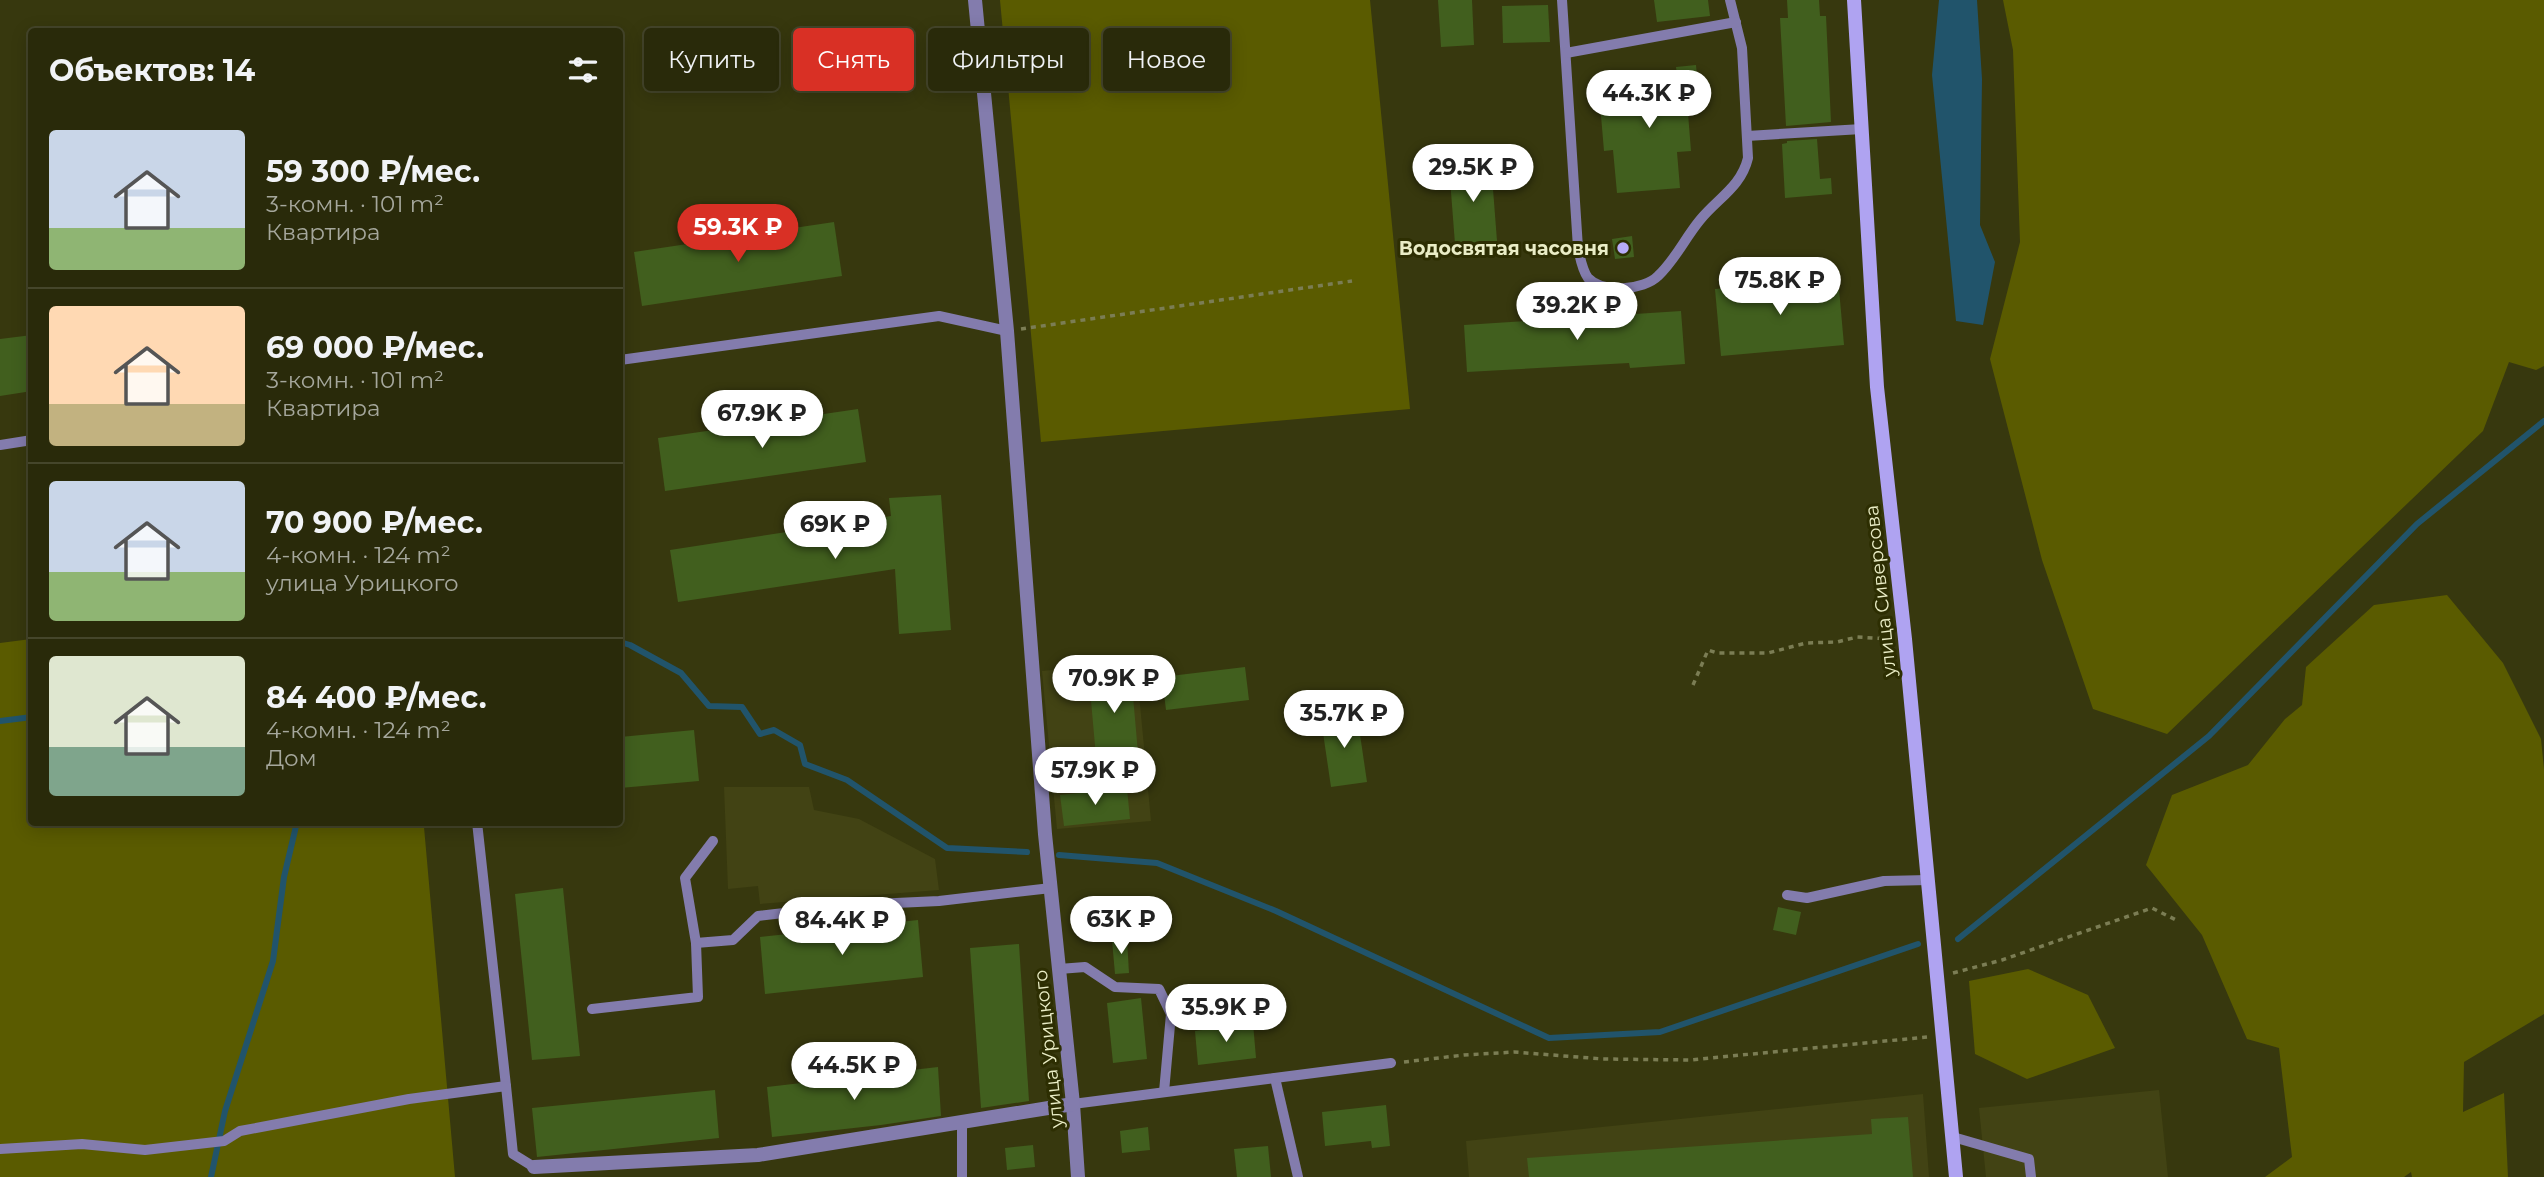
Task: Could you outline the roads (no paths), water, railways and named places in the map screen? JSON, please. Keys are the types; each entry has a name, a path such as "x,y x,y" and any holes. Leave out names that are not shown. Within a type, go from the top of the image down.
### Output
{"street":[{"name":"улица Урицкого","path":"975,0 1007,331 1045,834 1079,1177"},
{"name":"улица Сиверсова","path":"1854,0 1877,387 1905,639 1956,1177"},
{"path":"534,1167 758,1155 1073,1104"}],"lane":[{"path":"1562,0 1578,248 1588,278 1600,285 1619,288 1637,286 1656,279 1676,257 1702,218 1736,185 1744,172 1748,158 1742,48 1730,0"},
{"path":"1566,53 1736,22"},
{"path":"1747,136 1862,129"},
{"path":"623,360 939,316 1007,331"},
{"path":"0,445 28,441"},
{"path":"477,826 513,1154 534,1167"},
{"path":"592,1009 698,997 696,943 685,878 713,841"},
{"path":"1787,895 1807,898 1884,881 1928,880"},
{"path":"696,943 733,940 758,916 853,905 939,901 1051,888"},
{"path":"1059,970 1085,967 1115,987 1159,989 1171,1014 1164,1092"},
{"path":"1073,1104 1391,1063"},
{"path":"1275,1078 1298,1177"},
{"path":"0,1149 82,1144 145,1150 210,1143 224,1141 240,1131 409,1099 506,1086"},
{"path":"962,1122 962,1177"},
{"path":"1953,1137 2029,1159 2031,1177"}],"water":[{"path":"1939,0 1977,0 1982,79 1980,225 1995,262 1983,325 1956,321 1932,75"}],"waterway":[{"path":"1958,939 2209,736 2417,524 2544,421"},
{"path":"623,643 681,673 709,706 742,707 760,734 774,730 800,745 805,764 847,780 947,848 1027,852"},
{"path":"0,721 28,718"},
{"path":"211,1177 225,1111 273,961 284,877 296,826"},
{"path":"1059,855 1157,863 1276,911 1549,1038 1660,1032 1918,944"}],"place":[{"name":"Водосвятая часовня","path":"1623,248"}]}
